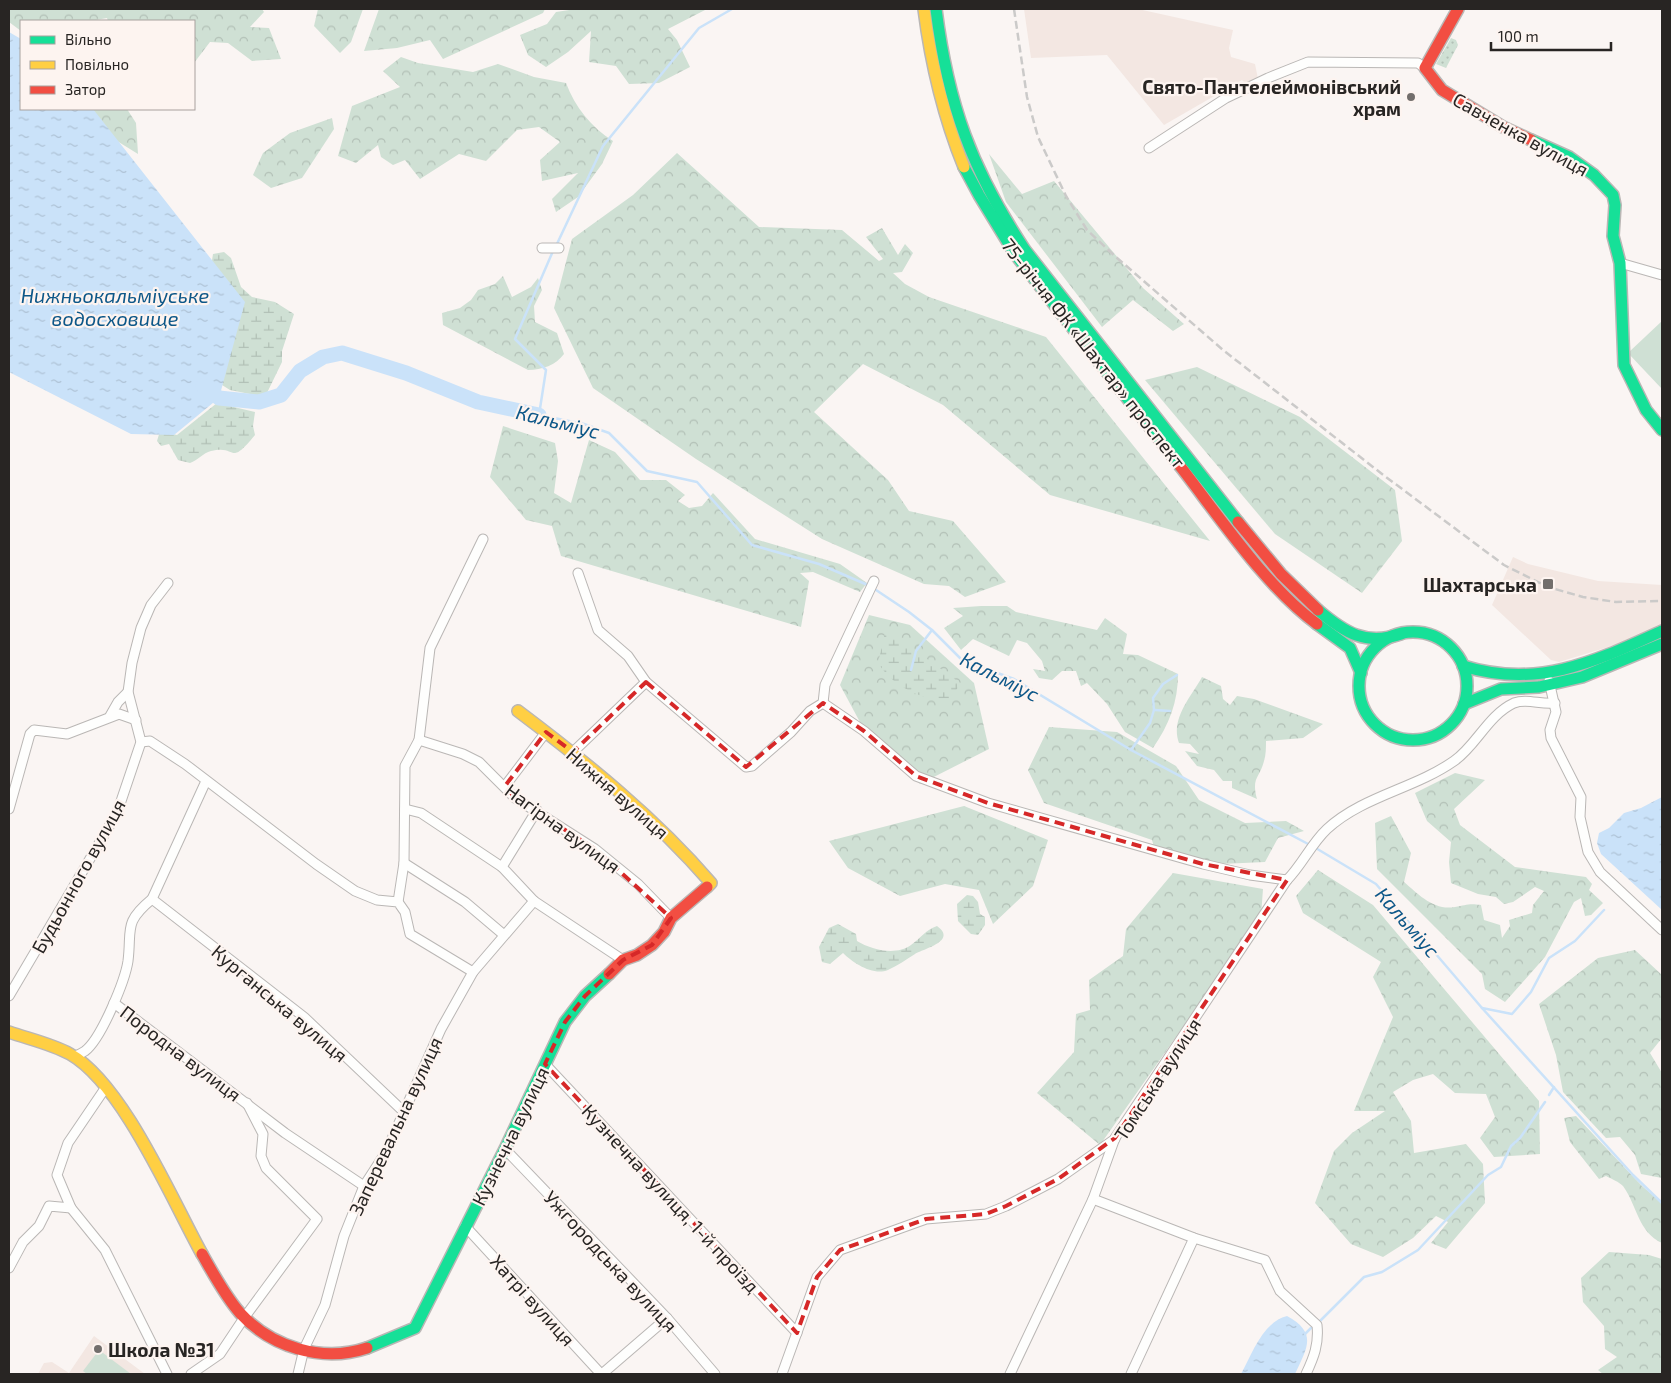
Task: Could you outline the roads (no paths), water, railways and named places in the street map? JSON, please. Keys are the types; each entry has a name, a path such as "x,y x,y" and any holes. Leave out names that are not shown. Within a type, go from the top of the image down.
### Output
{"main road":[{"name":"75-річчя ФК «Шахтар» проспект","path":"924,9 928,47 938,98 969,179 990,217 1038,284 1272,582 1308,617 1350,648 1358,662 1361,673"},
{"name":"75-річчя ФК «Шахтар» проспект","path":"936,9 940,48 950,98 963,141 1003,219 1058,292 1280,573 1298,592 1339,625 1368,639 1381,640 1401,634"},
{"path":"1425,68 1458,9"},
{"name":"Савченка вулиця","path":"1425,68 1442,90 1502,127 1568,157 1605,184 1612,195 1614,205 1613,236 1620,263 1624,365 1646,410 1662,430"},
{"path":"1463,666 1495,676 1549,679 1603,658 1662,631"},
{"path":"1416,632 1431,635 1444,642 1456,652 1463,666 1467,685 1464,704 1457,717 1447,728 1434,736 1420,740 1405,740 1384,731 1368,716 1362,703 1359,688 1361,673 1369,655 1392,637 1416,632"},
{"path":"1464,704 1501,689 1609,667 1662,644"},
{"name":"Нижня вулиця","path":"518,711 573,752 624,794 694,862 712,883"},
{"name":"Кузнечна вулиця","path":"244,1318 280,1342 318,1354 348,1352 415,1328 505,1149 565,1022 585,996 622,960 637,956 652,945 664,932 671,918 712,883"},
{"path":"9,1032 74,1056 106,1087 134,1127 184,1225 244,1318"}],"street":[{"path":"1149,148 1226,98 1308,62 1418,63 1425,68"},
{"path":"542,248 558,248"},
{"path":"1620,263 1662,275"},
{"path":"473,972 410,934 405,912 398,902 404,863 404,766 419,740 430,648 483,539"},
{"path":"578,574 598,630 628,656 646,682 746,767 752,766 822,703 825,685 866,594 874,581"},
{"path":"168,583 151,605 141,628 128,692 141,742 150,741 166,750 355,892 378,900 398,902"},
{"path":"1549,679 1556,712 1550,730 1551,738 1581,797 1580,817 1588,852 1600,872 1662,930"},
{"path":"573,752 646,682"},
{"path":"110,716 118,702 128,692"},
{"name":"Томська вулиця","path":"1010,1374 1093,1199 1115,1138 1287,880 1321,836 1356,809 1453,762 1471,746 1494,719 1513,704 1524,701 1542,704 1555,703"},
{"path":"822,703 864,731 916,776 988,803 1204,864 1287,880"},
{"path":"9,808 30,734 34,730 67,734 119,714 136,720"},
{"path":"506,786 546,732"},
{"name":"Нагірна вулиця","path":"419,740 463,754 479,762 506,786 515,798 537,810 602,855 638,884 671,918"},
{"name":"Будьонного вулиця","path":"9,996 117,813 141,742"},
{"path":"74,1056 85,1051 94,1040 114,1003 128,961 129,930 138,910 152,899 206,781"},
{"path":"405,809 422,813 502,867 534,900 622,960"},
{"path":"502,867 537,810"},
{"path":"404,863 465,902 504,935"},
{"name":"Курганська вулиця","path":"152,899 304,1017 404,1112"},
{"name":"Заперевальна вулиця","path":"298,1374 304,1349 325,1305 344,1236 364,1186 386,1152 441,1029 473,972 534,900"},
{"name":"Породна вулиця","path":"114,1003 285,1133 364,1186"},
{"name":"Кузнечна вулиця, 1-й проїзд","path":"545,1064 797,1333"},
{"path":"106,1087 68,1143 57,1175 71,1208 105,1250 167,1374"},
{"name":"Породна вулиця","path":"191,1374 220,1354 244,1318 317,1219 266,1168 261,1156 262,1134 247,1103"},
{"path":"782,1374 817,1277 840,1250 926,1219 986,1214 1006,1206 1058,1179 1115,1138"},
{"name":"Ужгородська вулиця","path":"505,1149 667,1318 716,1374"},
{"path":"1093,1199 1194,1238 1265,1260 1280,1291 1317,1324 1318,1338 1314,1357 1306,1374"},
{"path":"9,1268 23,1242 39,1226 49,1206 71,1208"},
{"name":"Хатрі вулиця","path":"465,1226 601,1374"},
{"path":"1131,1374 1194,1238"},
{"path":"601,1374 667,1318"}],"water":[{"name":"Нижньокальміуське водосховище","path":"9,32 20,38 20,110 94,110 245,302 219,398 174,435 131,434 9,372"},
{"path":"1662,797 1662,910 1601,854 1597,843 1599,833 1609,828 1624,813 1641,808"},
{"path":"1287,1316 1297,1322 1303,1329 1307,1342 1306,1349 1295,1374 1241,1374 1254,1348 1265,1332 1279,1319"}],"waterway":[{"path":"556,246 603,146 699,28 732,9"},
{"name":"Кальміус","path":"553,251 515,339 546,370 539,415 584,424 609,433 647,471 697,482 752,545 819,564 870,586 932,630 962,660 1014,679 1131,750 1310,845"},
{"name":"Кальміус","path":"203,386 219,398 259,402 281,395 300,371 323,357 342,353 406,373 478,402 539,415"},
{"path":"911,670 916,651 932,630"},
{"path":"1131,750 1150,723 1154,710 1153,698 1163,684 1177,675"},
{"path":"1155,710 1170,711"},
{"name":"Кальміус","path":"1314,847 1376,884 1482,1008 1633,1175 1662,1203"},
{"path":"1482,1008 1512,1014 1531,992 1549,958 1575,941 1604,910"},
{"path":"1549,1095 1554,1087"},
{"path":"1319,1322 1364,1277 1382,1272 1418,1250 1488,1175 1501,1167 1511,1146 1520,1138 1545,1102"},
{"path":"1305,1334 1311,1328"}],"railway":[{"path":"1014,9 1027,97 1038,137 1066,196 1087,230 1116,257 1223,350 1382,474 1504,565 1548,587 1583,597 1616,602 1662,601"}],"place":[{"name":"Свято-Пантелеймонівський храм","path":"1411,97"},
{"name":"Шахтарська","path":"1548,584"},
{"name":"Школа №31","path":"98,1349"}]}
